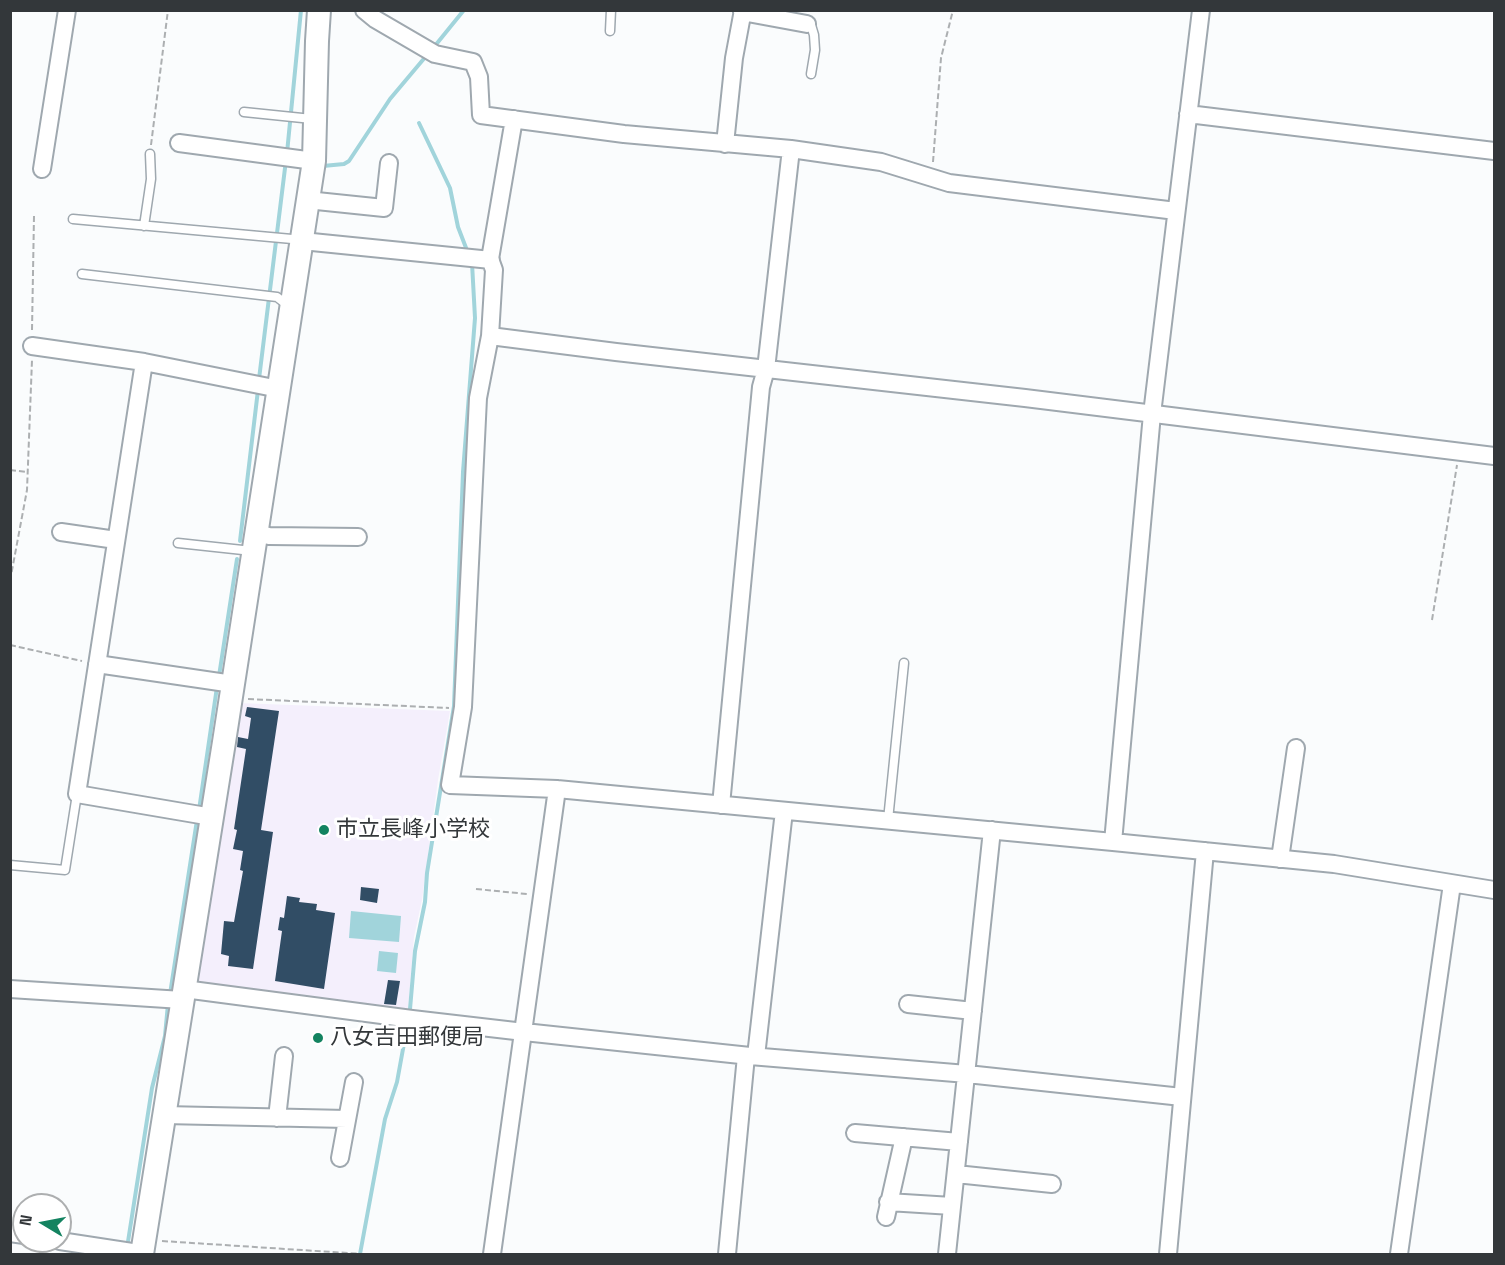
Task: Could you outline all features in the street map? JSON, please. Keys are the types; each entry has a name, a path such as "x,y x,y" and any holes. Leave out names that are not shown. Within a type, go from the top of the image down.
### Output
{"street":[{"path":"42,169 67,10"},
{"path":"72,1242 139,1249 164,1115 292,308 297,240 314,161 301,118 317,41 319,10"},
{"path":"364,10 375,19 435,54 473,62 479,77 481,115 624,134 791,149 881,162 949,183 1176,211"},
{"path":"1113,842 1152,414 1201,10"},
{"path":"725,144 734,58 742,11 807,24"},
{"path":"1188,114 1494,151"},
{"path":"514,120 491,260 494,270 489,336 478,398 463,706 450,785 557,789 1205,851 1334,864 1494,890"},
{"path":"179,143 314,161"},
{"path":"721,805 760,387 766,369 791,149"},
{"path":"307,200 384,208 389,163"},
{"path":"297,240 491,260"},
{"path":"489,336 1494,456"},
{"path":"32,345 144,362 279,389"},
{"path":"144,362 77,794 212,817"},
{"path":"61,532 116,540"},
{"path":"254,542 269,536 358,537"},
{"path":"97,664 231,691"},
{"path":"1280,859 1296,748"},
{"path":"492,1254 557,789"},
{"path":"727,1254 784,811"},
{"path":"947,1254 992,830"},
{"path":"1168,1254 1205,851"},
{"path":"1399,1254 1452,884"},
{"path":"10,988 183,994 751,1056 967,1074 1182,1097"},
{"path":"908,1004 973,1011"},
{"path":"277,1118 284,1056"},
{"path":"340,1158 354,1082"},
{"path":"164,1115 347,1119"},
{"path":"855,1133 959,1142"},
{"path":"904,1137 887,1210 952,1206"},
{"path":"956,1174 1052,1184"}],"lane":[{"path":"610,31 611,10"},
{"path":"807,24 811,25 814,35 815,50 811,74"},
{"path":"244,112 301,118"},
{"path":"144,226 151,179 150,154"},
{"path":"73,219 297,240"},
{"path":"82,274 278,297 292,308"},
{"path":"178,543 254,542"},
{"path":"888,820 903,663"},
{"path":"10,865 65,870 77,794"}],"path":[{"path":"150,154 168,10"},
{"path":"934,178 941,58 953,10"},
{"path":"10,581 24,512 28,472 34,216"},
{"path":"1432,620 1459,451"},
{"path":"10,470 28,472"},
{"path":"10,645 97,664"},
{"path":"231,691 449,708"},
{"path":"476,889 543,895"},
{"path":"139,1249 363,1254"}],"shaded area":[{"name":"市立長峰小学校","path":"238,703 450,711 422,900 414,937 408,1010 199,982 193,977"}],"water":[{"path":"351,911 401,916 399,942 349,938"},
{"path":"379,951 398,953 396,973 377,971"}],"building":[{"path":"247,707 279,711 261,830 273,832 253,969 228,966 229,956 221,954 224,921 234,922 243,871 240,870 243,851 233,849 246,749 237,747 238,737 248,739 251,718 245,716"},
{"path":"361,887 379,889 377,903 360,900"},
{"path":"287,896 300,898 299,902 317,904 316,910 335,913 324,989 275,981 282,931 278,930 280,917 284,918"},
{"path":"388,980 400,981 396,1005 384,1004"}],"waterway":[{"path":"287,153 301,10"},
{"path":"434,47 464,10"},
{"path":"323,167 349,161 390,99 427,55"},
{"path":"419,123 450,188 458,227 468,253"},
{"path":"259,379 286,160"},
{"path":"410,1009 415,951 425,902 427,873 454,706 463,472 475,318 472,263"},
{"path":"240,541 258,390"},
{"path":"219,676 237,559"},
{"path":"199,810 217,687"},
{"path":"170,994 197,820"},
{"path":"127,1248 152,1088 165,1036 168,1004"},
{"path":"360,1254 385,1119 397,1082 407,1027"}],"place":[{"name":"市立長峰小学校","path":"324,830"},
{"name":"八女吉田郵便局","path":"318,1038"}]}
